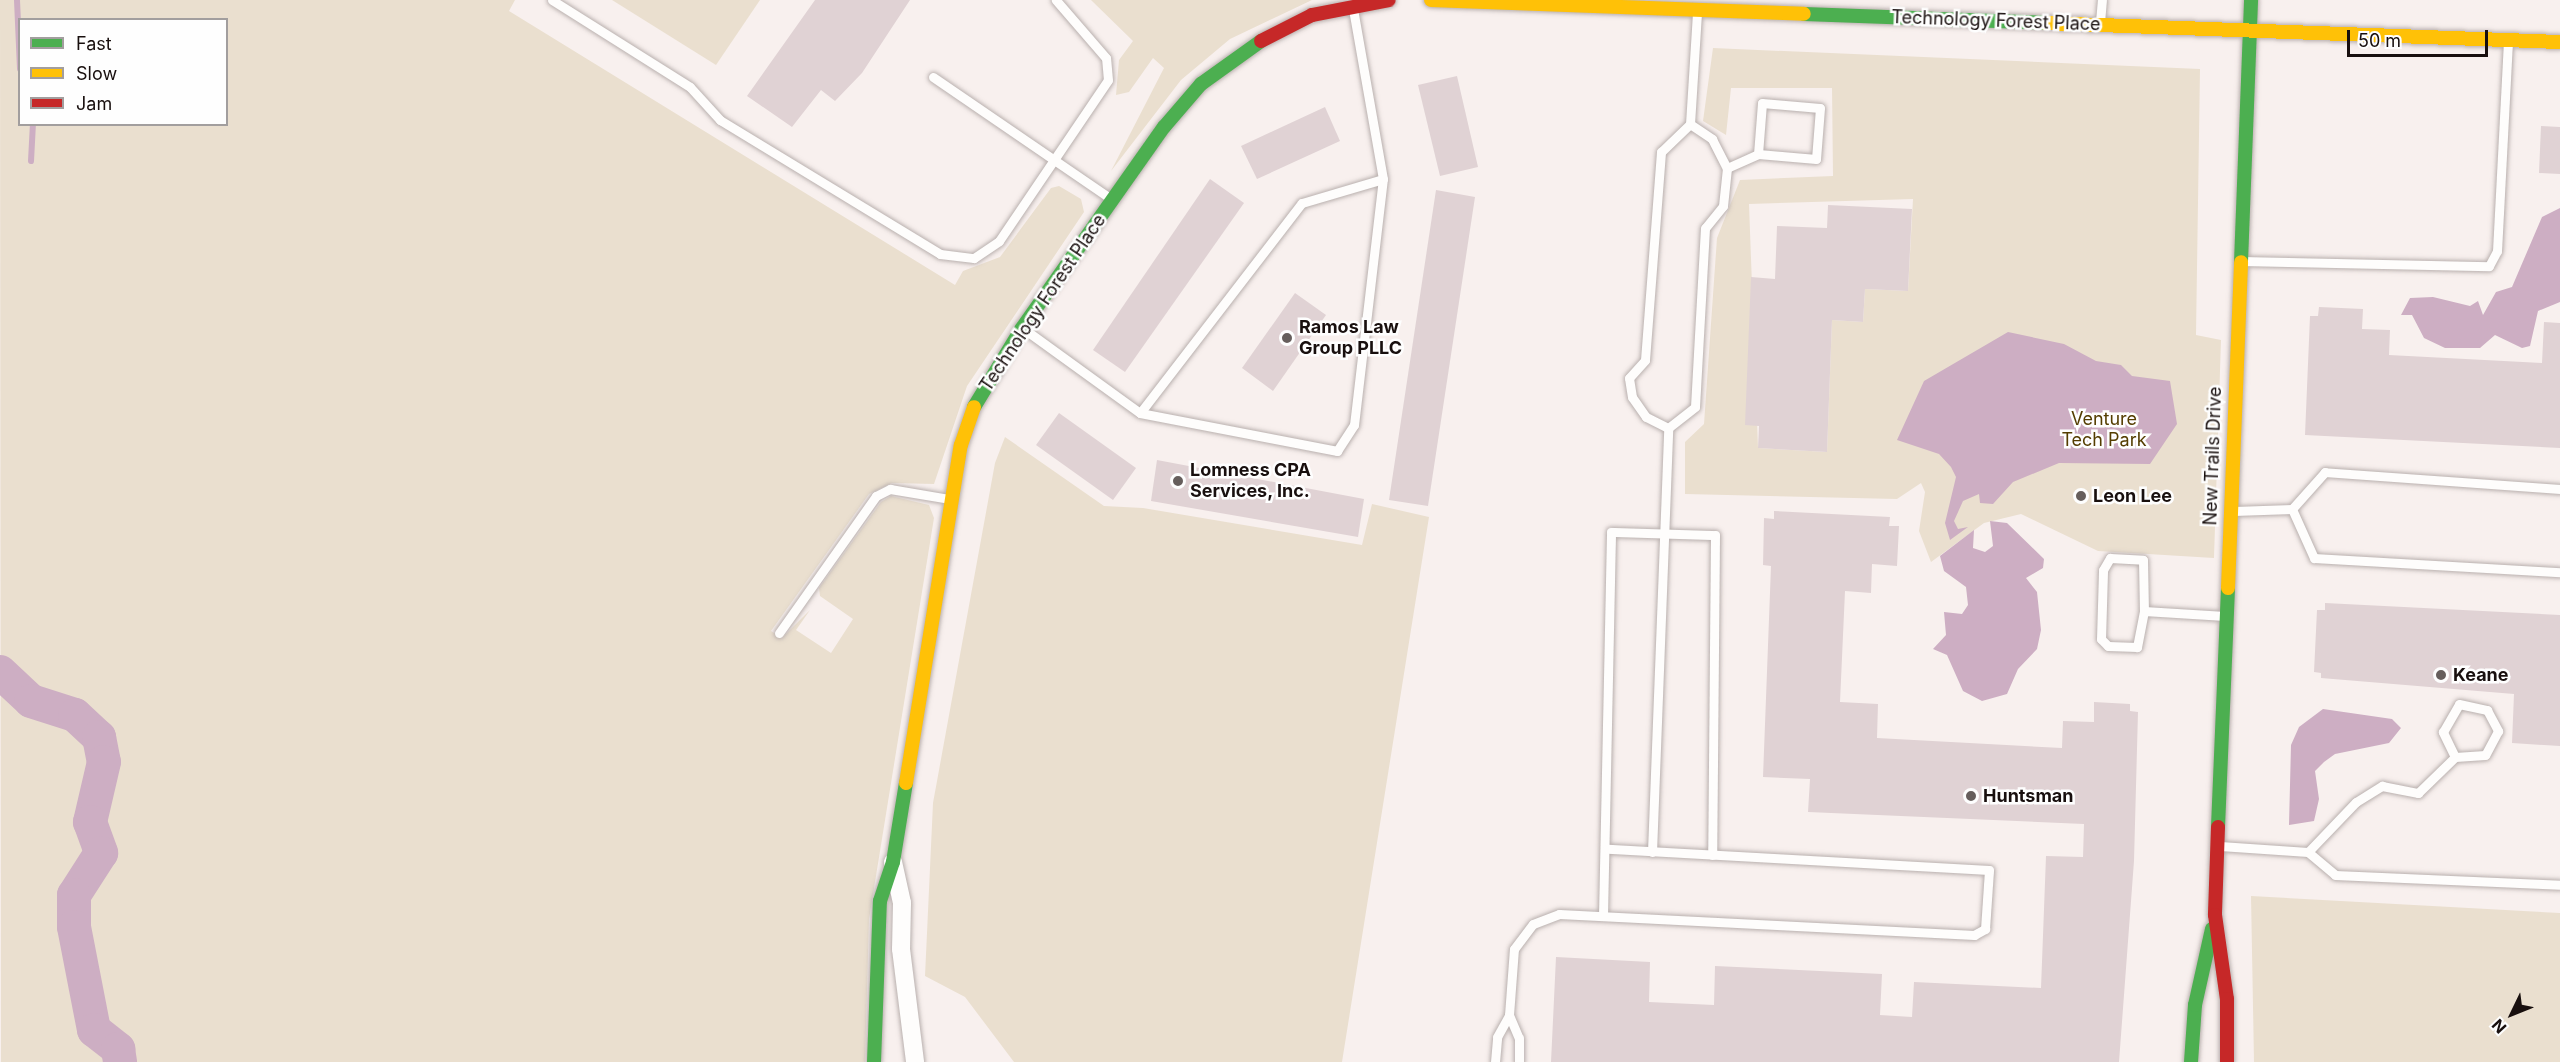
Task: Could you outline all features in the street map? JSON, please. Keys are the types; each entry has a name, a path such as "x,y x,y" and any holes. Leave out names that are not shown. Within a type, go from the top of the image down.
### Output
{"street":[{"name":"Technology Forest Place","path":"874,1062 874,953 880,901 894,862 952,499 974,407 1022,328 1164,127 1227,63 1278,28 1353,7 1389,0"},
{"name":"Technology Forest Place","path":"1431,0 2560,42"},
{"name":"New Trails Drive","path":"2227,1062 2227,999 2216,915 2229,511 2251,0"},
{"name":"Technology Forest Place","path":"894,862 902,903 901,949 915,1062"},
{"name":"New Trails Drive","path":"2191,1062 2195,1005 2216,915"}],"lane":[{"path":"552,0 690,87 720,120 940,254 974,258 999,241 1108,80 1106,58 1056,0"},
{"path":"1832,15 1833,0"},
{"path":"2100,24 2102,0"},
{"path":"1022,328 1140,413 1337,452 1354,425 1383,179 1353,7"},
{"path":"1668,428 1646,417 1632,398 1629,378 1645,360 1661,152 1690,124 1698,10"},
{"path":"2240,261 2489,266 2497,251 2508,40"},
{"path":"933,77 1113,201"},
{"path":"1727,168 1758,154 1816,159 1820,108 1762,103 1758,154"},
{"path":"1668,428 1695,407 1705,228 1723,206 1727,168 1712,139 1690,124"},
{"path":"1140,413 1302,203 1383,179"},
{"path":"1652,852 1666,533 1668,428"},
{"path":"2229,511 2292,509 2325,472 2560,489"},
{"path":"779,633 876,496 890,489 952,499"},
{"path":"2292,509 2314,558 2560,572"},
{"path":"1603,916 1608,849 1611,532 1715,535 1712,855"},
{"path":"2110,558 2143,560 2144,611 2137,647 2108,646 2101,639 2103,570 2110,558"},
{"path":"2144,611 2225,616"},
{"path":"2308,852 2364,797 2382,786 2418,793 2455,757 2485,755 2498,731 2487,710 2459,704 2443,732 2455,757"},
{"path":"2218,846 2308,852 2335,875 2560,885"},
{"path":"1495,1062 1497,1036 1509,1015 1514,949 1533,924 1559,914 1974,935 1985,929 1989,870 1608,849"},
{"path":"1509,1015 1519,1038 1519,1062"}],"green space":[{"path":"0,0 515,0 509,11 955,285 963,271 1000,257 1051,188 1059,186 1081,199 1084,212 967,386 934,484 892,483 869,494 771,631 782,638 810,610 796,630 831,653 853,619 820,596 819,588 881,502 891,496 929,505 934,518 869,919 865,1062 1,1062"},
{"path":"612,0 760,0 716,65"},
{"path":"1091,0 1312,0 1230,39 1181,80 1111,171 1164,68 1153,58 1129,92 1116,95 1119,60 1133,41"},
{"name":"Venture Tech Park","path":"1713,48 2200,69 2196,335 2221,340 2214,558 2098,551 2021,514 1984,523 1931,562 1919,531 1925,492 1921,483 1897,499 1685,494 1685,442 1704,424 1717,238 1740,180 1833,176 1832,88 1731,88 1726,135 1703,121","holes":["1913,199 1908,291 1865,289 1863,322 1832,320 1827,452 1758,448 1749,204"]},
{"path":"1005,437 1104,506 1143,508 1362,545 1372,504 1429,517 1342,1062 1014,1062 965,997 925,976 933,803 995,463"},
{"path":"2251,896 2560,913 2560,1062 2254,1062"}],"shaded area":[{"path":"2560,208 2560,302 2538,311 2530,346 2522,348 2495,335 2480,348 2445,348 2424,338 2412,315 2401,315 2410,298 2433,297 2470,306 2478,301 2483,315 2496,292 2512,287 2542,217"},
{"path":"2008,332 2064,344 2096,361 2121,365 2132,376 2170,381 2177,424 2150,464 2059,463 2013,482 1993,504 1980,503 1979,494 1963,501 1954,521 1958,529 1968,527 1950,540 1945,523 1956,477 1951,467 1939,454 1897,440 1924,381"},
{"path":"1990,521 2007,523 2044,559 2043,568 2026,578 2037,592 2041,630 2037,649 2018,669 2007,694 1982,701 1963,691 1947,655 1933,649 1946,635 1944,612 1962,614 1968,605 1966,587 1944,571 1940,556 1974,530 1973,548 1985,552 1993,546"},
{"path":"2323,709 2392,719 2401,728 2389,743 2335,754 2324,762 2315,771 2319,799 2314,821 2289,825 2291,745 2299,727"}],"building":[{"path":"815,0 910,0 862,73 835,101 821,90 792,127 747,96"},
{"path":"1457,76 1478,167 1440,176 1418,85"},
{"path":"1325,107 1340,141 1257,179 1241,146"},
{"path":"2541,126 2560,127 2560,174 2539,173"},
{"path":"1210,179 1244,203 1125,372 1093,350"},
{"path":"1436,190 1475,197 1428,506 1389,500"},
{"path":"1828,205 1912,209 1908,291 1865,289 1863,322 1832,320 1827,452 1758,448 1759,426 1745,425 1751,277 1775,279 1777,226 1827,228"},
{"path":"1295,293 1326,315 1273,391 1242,368"},
{"path":"2319,307 2363,309 2362,329 2390,330 2389,355 2542,363 2544,322 2560,323 2560,448 2305,435 2310,316 2318,316"},
{"path":"1059,413 1136,468 1113,500 1036,445"},
{"path":"1157,460 1364,499 1358,537 1151,501"},
{"name":"Huntsman","path":"1774,511 1890,517 1889,526 1899,526 1897,566 1872,564 1871,593 1845,591 1840,702 1878,704 1877,738 2062,748 2063,721 2094,722 2094,702 2130,704 2130,711 2138,712 2134,861 2119,1062 1551,1062 1556,957 1650,962 1649,1002 1714,1005 1715,966 1882,974 1880,1015 1912,1017 1914,982 2041,988 2046,856 2083,857 2084,824 1808,812 1810,779 1763,777 1771,566 1763,565 1764,518 1774,519"},
{"name":"Keane","path":"2325,603 2560,615 2560,746 2512,743 2514,694 2321,678 2321,673 2314,672 2317,610 2325,610"}],"waterway":[{"path":"17,0 18,23"},
{"path":"31,161 33,126"},
{"path":"0,672 31,701 75,715 99,737 104,762 90,822 101,853 74,895 74,927 94,1030 118,1049 120,1062"}],"traffic: fast":[{"path":"2241,262 2251,0"},
{"path":"1804,14 2046,23"},
{"path":"974,407 1022,328 1164,127 1201,84 1261,41"},
{"path":"2218,827 2228,588"},
{"path":"874,1062 880,901 893,862 906,783"},
{"path":"2191,1062 2195,1005 2212,929"}],"traffic: slow":[{"path":"1431,0 1804,14"},
{"path":"2046,23 2560,42"},
{"path":"2228,588 2241,262"},
{"path":"906,783 961,445 974,407"}],"traffic: jam":[{"path":"1261,41 1312,15 1389,0"},
{"path":"2218,827 2215,915 2227,999 2227,1062"}],"place":[{"name":"Ramos Law Group PLLC","path":"1287,338"},
{"name":"Lomness CPA Services, Inc.","path":"1178,481"},
{"name":"Leon Lee","path":"2081,496"},
{"name":"Keane","path":"2441,675"},
{"name":"Huntsman","path":"1971,796"}]}
